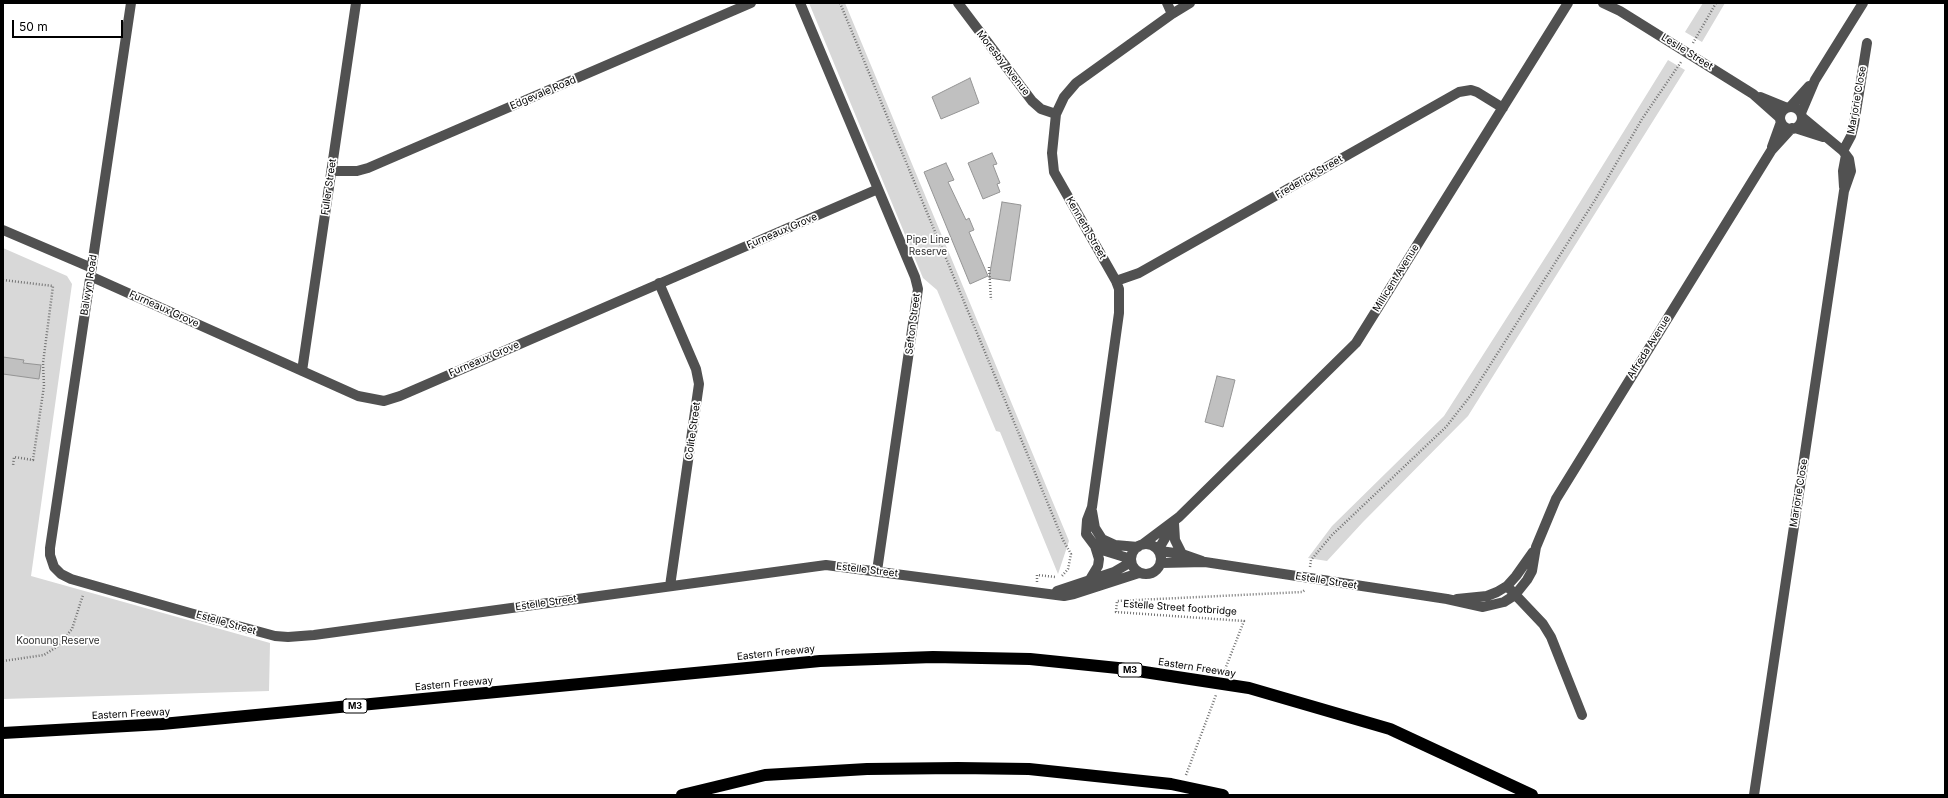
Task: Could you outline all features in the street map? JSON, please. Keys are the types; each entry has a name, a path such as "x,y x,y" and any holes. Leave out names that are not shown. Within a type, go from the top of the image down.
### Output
{"highway":[{"name":"Eastern Freeway","path":"3,733 162,724 820,661 933,657 1030,659 1118,668 1249,688 1390,729 1532,795"},
{"path":"682,795 765,775 867,769 958,768 1037,770 1172,784 1223,795"}],"street":[{"name":"Balwyn Road","path":"54,567 50,555 50,548 131,3"},
{"name":"Fuller Street","path":"302,371 356,3"},
{"name":"Edgevale Road","path":"332,170 357,171 368,168 750,3"},
{"name":"Sefton Street","path":"800,3 917,283 918,295 877,571"},
{"name":"Moresby Avenue","path":"958,3 1032,101 1041,109 1056,114"},
{"path":"1167,3 1172,14"},
{"name":"Kenneth Street","path":"1095,546 1086,534 1087,520 1092,507 1120,305 1119,289 1116,281 1054,172 1052,153 1056,114 1064,97 1076,84 1172,14 1190,3"},
{"name":"Millicent Avenue","path":"1140,546 1176,520 1356,343 1568,3"},
{"name":"Leslie Street","path":"1603,3 1620,11 1688,52 1753,94 1781,120"},
{"name":"Leslie Street","path":"1611,3 1620,11"},
{"path":"1793,128 1800,124 1801,115 1815,80 1863,3"},
{"name":"Marjorie Close","path":"1754,795 1844,191 1843,170 1845,153 1854,124 1866,43"},
{"path":"1815,80 1788,108 1782,112 1781,120 1785,127 1829,139"},
{"name":"Frederick Street","path":"1116,281 1139,273 1458,92 1470,90 1477,92 1502,108"},
{"name":"Leslie Street","path":"1753,94 1788,108"},
{"path":"1788,108 1796,108 1801,115 1845,153"},
{"name":"Alfreda Avenue","path":"1771,151 1781,120"},
{"name":"Alfreda Avenue","path":"1515,595 1528,580 1532,570 1536,547 1556,498 1771,151 1793,128"},
{"name":"Furneaux Grove","path":"3,230 302,371 367,399 384,401 878,189"},
{"name":"Colite Street","path":"659,283 696,369 699,384 670,586"},
{"name":"Kenneth Street","path":"1092,507 1095,528 1102,539 1115,545 1140,546"},
{"path":"1176,520 1175,540 1182,554"},
{"name":"Millicent Avenue","path":"1159,550 1176,520"},
{"path":"1151,545 1159,550 1161,563 1153,573 1148,575 1139,573 1135,570 1131,561 1134,550 1140,546 1151,545"},
{"path":"1095,546 1131,561"},
{"path":"1089,581 1098,566 1095,546"},
{"name":"Alfreda Avenue","path":"1507,586 1516,576 1536,547"},
{"name":"Estelle Street","path":"1159,550 1182,554 1206,562 1447,599 1483,607 1504,602 1515,595"},
{"name":"Estelle Street","path":"1047,594 1114,572 1131,561"},
{"name":"Estelle Street","path":"1161,563 1206,562"},
{"name":"Estelle Street","path":"54,567 71,579 268,634 288,637 322,634 826,565 1064,596 1139,573"},
{"name":"Estelle Street","path":"1447,599 1487,596 1507,586"},
{"path":"1507,586 1543,624 1551,637 1582,715"}],"path":[{"path":"840,3 1063,540 1071,554 1068,569 1064,574 1055,578 1037,575 1035,592"},
{"path":"1308,578 1312,560 1319,549 1446,427 1470,395 1595,200 1642,119 1688,52 1716,3"},
{"path":"988,267 991,300"},
{"path":"3,280 53,286 43,363 44,386 33,460 14,458 13,466"},
{"name":"Estelle Street footbridge","path":"1222,679 1244,621 1116,612 1117,601 1302,592 1305,590 1308,578"},
{"path":"3,661 44,655 58,646 72,629 81,607 86,583"},
{"path":"1184,780 1216,693"}],"green space":[{"name":"Pipe Line Reserve","path":"809,3 845,3 1069,541 1058,574 1000,432 996,431 937,290 923,278"},
{"path":"1703,3 1725,3 1702,42 1685,32"},
{"path":"1668,60 1685,70 1468,416 1363,522 1327,561 1308,558 1332,526 1444,416 1559,236"},
{"name":"Koonung Reserve","path":"3,248 67,276 72,284 31,576 270,643 269,691 3,699"}],"building":[{"path":"970,78 979,103 941,119 932,97"},
{"path":"992,153 997,164 993,165 1000,183 997,184 1000,192 983,199 968,163"},
{"path":"946,163 954,180 948,182 966,220 969,218 974,230 969,232 988,276 970,284 924,172"},
{"path":"1002,202 1021,205 1010,281 989,278"},
{"path":"3,357 24,360 23,363 41,365 39,379 3,374"},
{"path":"1217,376 1235,380 1223,427 1205,422"}]}
